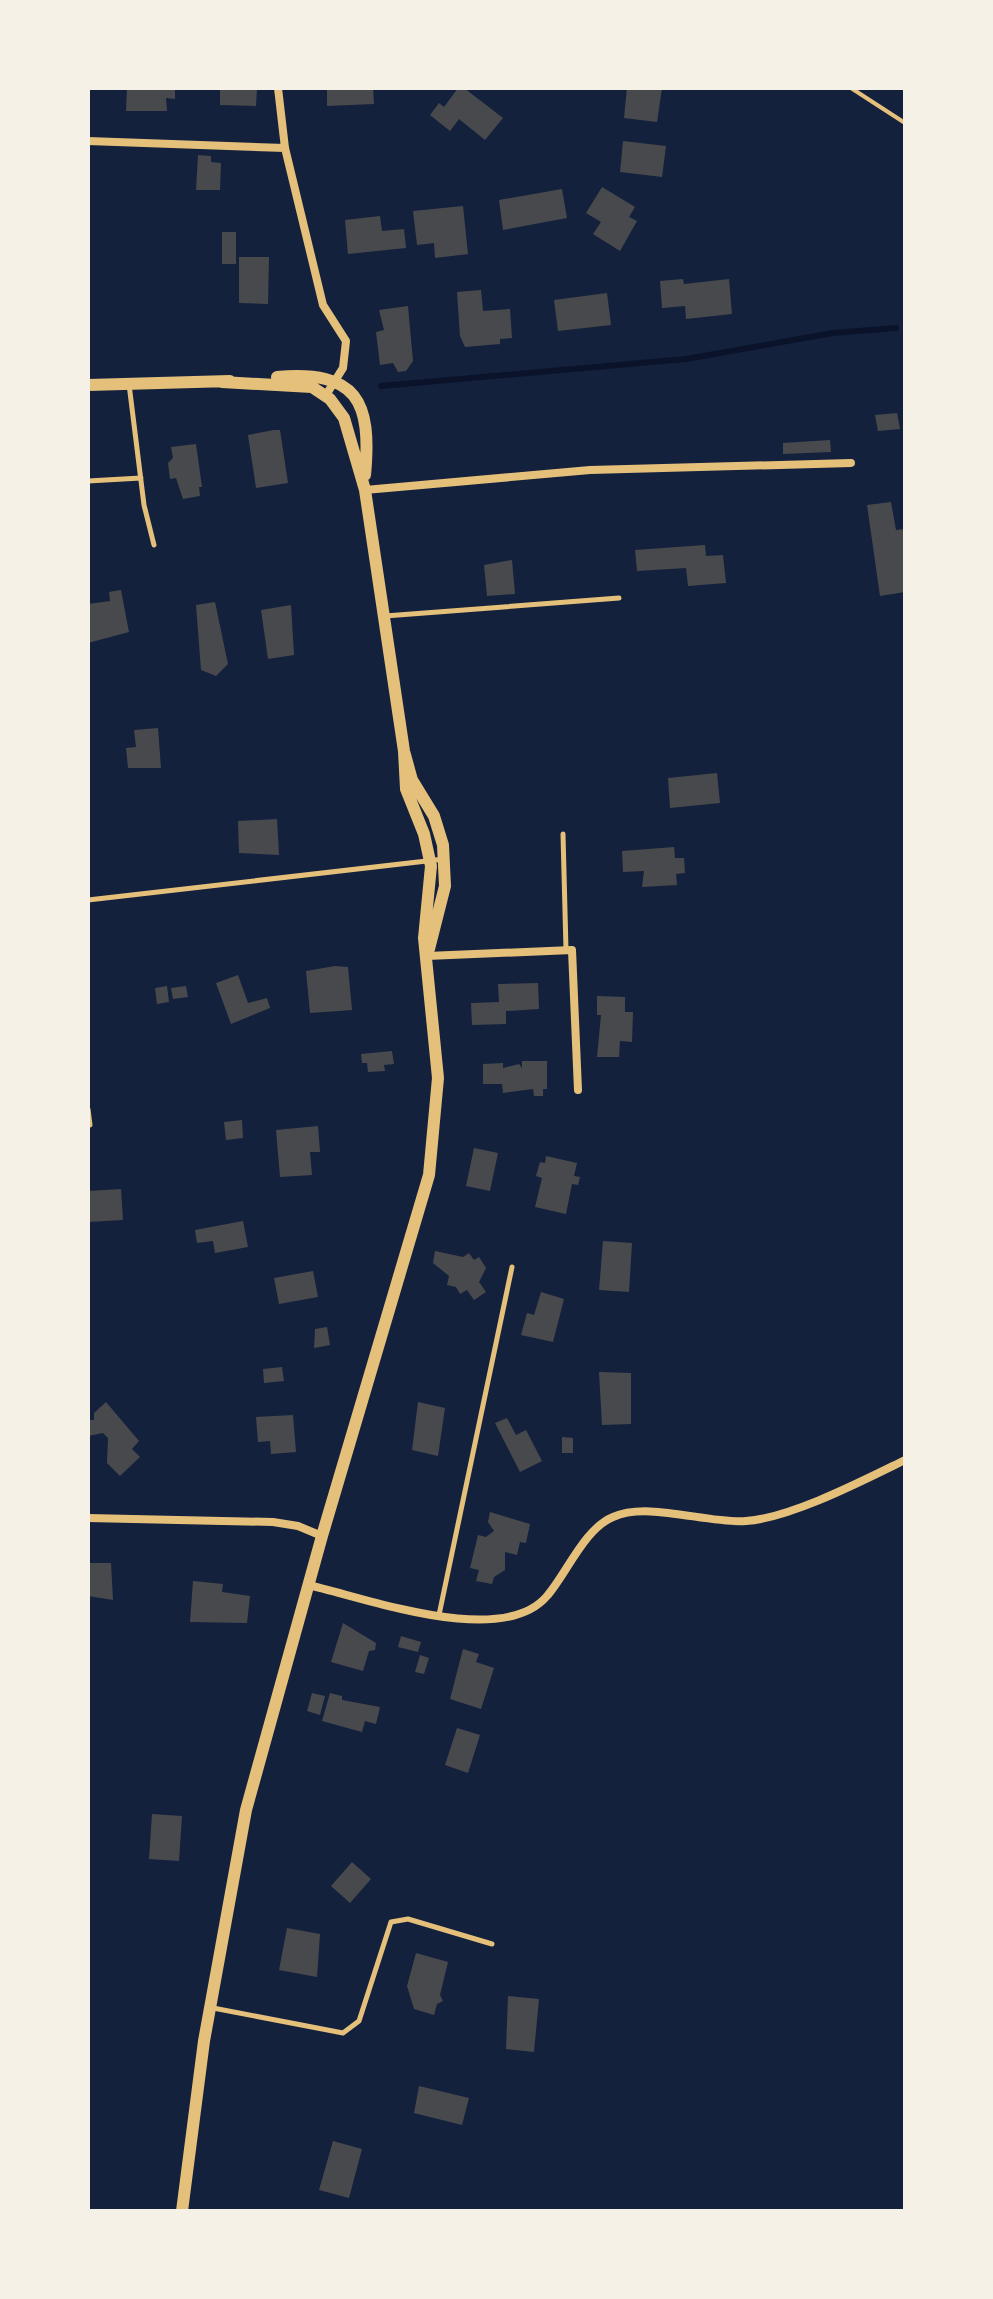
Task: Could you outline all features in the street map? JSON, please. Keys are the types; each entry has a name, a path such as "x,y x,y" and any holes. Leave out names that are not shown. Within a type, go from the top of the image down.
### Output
{"street":[{"path":"278,88 285,148 323,305 346,341 343,368 326,395"},
{"path":"88,141 285,148"},
{"path":"222,382 301,375 336,383 357,399 366,419 365,490"},
{"path":"88,385 222,382 305,385 326,395 338,408 349,430 365,490 404,751 406,789 424,834 432,882 424,931 438,1078 429,1175 322,1536 246,1810 209,2007 182,2211"},
{"path":"365,490 590,470 851,463"},
{"path":"404,751 415,786 437,822 444,859 443,902 427,956"},
{"path":"427,956 572,950 578,1090"},
{"path":"308,1585 460,1620 511,1619 541,1603 590,1536 612,1517 643,1512 747,1521 842,1489 905,1460"},
{"path":"88,1518 273,1522 292,1524 322,1536"}],"lane":[{"path":"129,384 141,478 154,545"},
{"path":"88,481 141,478"},
{"path":"384,616 619,598"},
{"path":"563,834 566,950"},
{"path":"88,900 444,859"},
{"path":"88,1109 90,1125"},
{"path":"439,1615 512,1267"},
{"path":"209,2007 343,2033 359,2021 391,1922 408,1919 492,1944"}],"path":[{"path":"851,88 905,123"}],"building":[{"path":"127,88 175,88 175,99 166,98 167,111 126,111"},
{"path":"220,88 257,88 256,106 220,105"},
{"path":"327,88 373,88 374,104 327,106"},
{"path":"458,88 464,88 503,118 485,140 459,119 450,131 430,115 439,103 444,107"},
{"path":"627,88 662,88 657,122 624,118"},
{"path":"623,141 666,146 662,177 620,172"},
{"path":"198,155 211,156 211,162 221,163 220,190 196,190"},
{"path":"602,187 635,207 629,217 637,221 620,251 593,234 601,222 586,213"},
{"path":"562,189 567,218 503,230 499,200"},
{"path":"463,206 468,254 435,258 434,243 417,245 413,211"},
{"path":"380,216 382,231 404,229 406,248 348,254 345,220"},
{"path":"222,232 236,232 236,264 222,264"},
{"path":"239,257 269,257 268,304 239,303"},
{"path":"683,279 684,284 729,279 732,314 686,319 685,306 662,308 660,281"},
{"path":"481,290 483,311 510,309 512,338 500,339 500,344 465,347 460,336 457,292"},
{"path":"607,293 611,325 558,331 554,300"},
{"path":"408,306 413,361 406,371 398,372 393,363 380,365 376,332 384,330 379,310"},
{"path":"897,413 900,429 878,431 875,415"},
{"path":"280,430 288,483 256,488 248,435"},
{"path":"830,440 831,452 783,454 783,443"},
{"path":"196,444 202,487 199,487 200,496 183,499 176,478 170,479 168,463 173,458 171,447"},
{"path":"891,502 896,530 905,529 905,592 880,596 867,505"},
{"path":"705,545 706,556 723,555 726,583 688,586 686,568 637,571 635,550"},
{"path":"512,560 515,594 487,596 484,565"},
{"path":"121,590 129,632 88,643 88,604 110,601 109,592"},
{"path":"215,602 228,664 216,676 201,670 196,605"},
{"path":"291,605 294,655 268,659 261,610"},
{"path":"158,728 161,768 128,768 126,748 136,747 134,730"},
{"path":"717,773 720,803 670,808 668,778"},
{"path":"277,819 279,855 239,853 238,821"},
{"path":"674,847 675,858 684,858 685,873 676,874 677,885 642,887 644,871 623,872 622,851"},
{"path":"348,967 352,1010 310,1013 306,971"},
{"path":"238,975 248,1003 267,998 270,1008 231,1024 216,983"},
{"path":"538,983 539,1009 506,1011 506,1024 472,1025 471,1003 499,1002 498,984"},
{"path":"167,986 169,1002 157,1004 155,988"},
{"path":"186,986 188,997 173,999 171,988"},
{"path":"597,996 625,997 625,1012 633,1012 632,1042 620,1041 619,1057 597,1057 601,1015 597,1015"},
{"path":"392,1051 394,1064 384,1065 385,1071 368,1072 367,1063 362,1063 361,1054"},
{"path":"522,1061 547,1061 547,1089 543,1089 543,1096 534,1096 533,1089 503,1093 502,1084 483,1084 483,1064 503,1063 503,1068 519,1064 522,1068"},
{"path":"242,1120 243,1138 226,1140 224,1122"},
{"path":"318,1126 320,1152 310,1152 312,1175 280,1177 276,1130"},
{"path":"474,1148 498,1153 490,1191 466,1186"},
{"path":"546,1156 577,1163 574,1176 580,1177 578,1185 572,1184 566,1214 535,1207 542,1178 536,1176 540,1162 545,1163"},
{"path":"121,1189 123,1220 88,1222 88,1191"},
{"path":"243,1221 248,1247 215,1253 213,1241 197,1243 195,1230"},
{"path":"603,1241 632,1243 629,1292 599,1290"},
{"path":"435,1251 463,1257 469,1253 474,1260 479,1257 486,1268 479,1282 486,1292 474,1300 467,1290 460,1294 456,1287 447,1285 449,1276 433,1263"},
{"path":"313,1271 318,1297 279,1304 274,1278"},
{"path":"541,1292 564,1299 553,1342 521,1335 527,1313 534,1315"},
{"path":"327,1327 330,1345 314,1348 315,1329"},
{"path":"282,1367 284,1381 264,1383 263,1369"},
{"path":"599,1372 631,1373 631,1424 602,1425"},
{"path":"106,1402 139,1441 132,1449 140,1457 120,1476 107,1463 108,1438 103,1433 88,1436 88,1420 94,1420 94,1413"},
{"path":"418,1402 445,1408 438,1456 412,1450"},
{"path":"293,1415 296,1452 271,1454 270,1441 258,1442 256,1417"},
{"path":"507,1418 516,1435 526,1430 542,1461 520,1472 495,1423"},
{"path":"562,1437 573,1438 573,1453 562,1453"},
{"path":"490,1512 530,1524 526,1543 520,1542 517,1555 505,1552 505,1570 494,1577 492,1584 476,1581 479,1570 470,1568 478,1535 486,1537 494,1531 488,1522"},
{"path":"88,1563 111,1563 113,1600 88,1596"},
{"path":"193,1581 223,1584 222,1592 250,1596 247,1623 190,1622"},
{"path":"343,1623 376,1643 375,1650 369,1651 363,1671 331,1662"},
{"path":"401,1636 421,1642 418,1652 398,1647"},
{"path":"463,1649 479,1654 476,1662 494,1668 481,1709 450,1699"},
{"path":"420,1655 429,1658 424,1674 415,1672"},
{"path":"312,1693 325,1696 320,1715 307,1711"},
{"path":"330,1693 342,1696 342,1700 380,1707 376,1724 365,1721 362,1732 322,1721"},
{"path":"457,1728 480,1735 468,1773 445,1765"},
{"path":"152,1814 182,1816 179,1861 149,1859"},
{"path":"352,1862 371,1879 350,1903 331,1886"},
{"path":"287,1928 320,1934 317,1977 279,1970"},
{"path":"416,1953 448,1962 440,1995 443,2001 437,2004 434,2015 414,2009 407,1986"},
{"path":"508,1996 539,1999 534,2052 506,2049"},
{"path":"419,2086 469,2098 462,2125 414,2113"},
{"path":"333,2141 362,2149 349,2198 319,2190"}],"waterway":[{"path":"381,386 686,359 833,333 896,328"}]}
